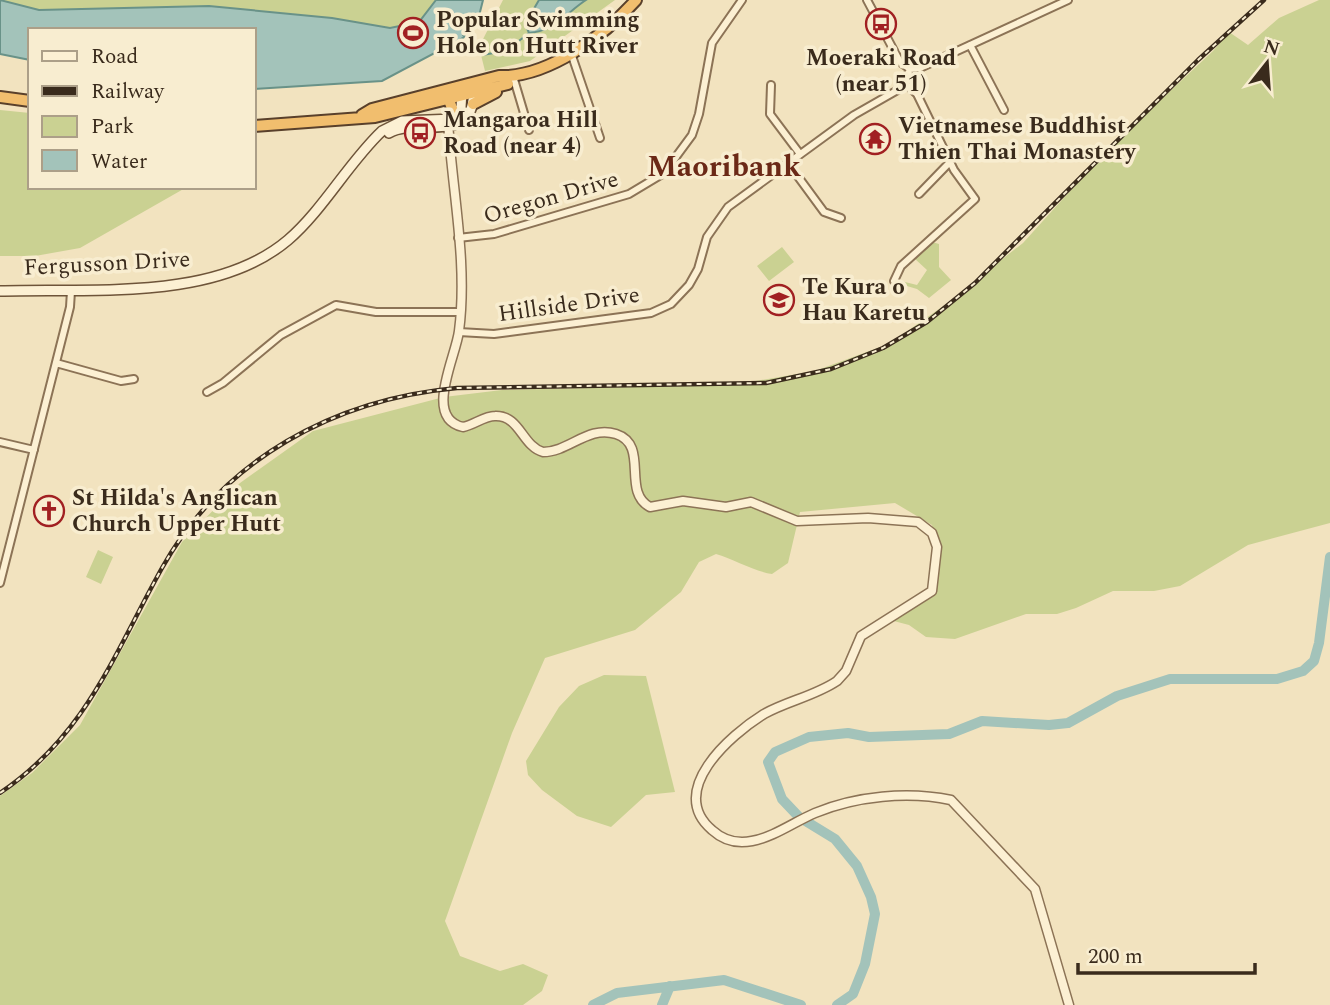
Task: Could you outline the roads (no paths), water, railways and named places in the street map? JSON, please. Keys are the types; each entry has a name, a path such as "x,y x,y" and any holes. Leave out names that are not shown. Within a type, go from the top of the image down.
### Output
{"highway":[{"path":"256,126 385,115 449,100 510,80 571,53 603,33 636,0"},
{"path":"362,115 372,110 468,93 499,76 510,80"},
{"path":"0,97 28,101"},
{"path":"449,100 453,111 449,123"}],"main road":[{"path":"449,123 459,113 468,93"},
{"name":"Fergusson Drive","path":"0,291 71,291 171,285 203,280 248,265 290,238 382,131 396,122 449,123"}],"street":[{"name":"Oregon Drive","path":"458,238 494,234 617,198 640,189 664,173 692,135 699,114 712,43 742,0"},
{"path":"867,0 900,62 910,69 920,68 1068,0"},
{"path":"970,45 1004,110"},
{"path":"571,53 600,138"},
{"path":"894,281 901,266 975,199 950,162 917,94 906,84 910,69"},
{"path":"510,80 529,130"},
{"name":"Hillside Drive","path":"459,332 512,332 651,313 666,307 693,280 708,237 724,212 854,115 906,84"},
{"path":"771,85 770,114 800,154"},
{"path":"449,123 461,312 459,332 444,389 443,409 450,421 463,427 494,416 506,418 519,428 532,447 543,452 590,435 616,434 632,449 637,492 646,506 655,509 687,501 726,507 751,502 760,503 797,522 900,519 918,522 932,533 937,552 934,587 930,594 861,636 846,671 837,681 757,719 701,774 696,789 697,807 703,821 717,834 745,842 787,827 813,814 873,798 951,800 1035,889 1069,1005"},
{"path":"919,194 950,162"},
{"path":"788,163 824,212 841,218"},
{"path":"0,583 70,307 71,291"},
{"path":"207,392 285,332 336,304 376,312 461,312"},
{"path":"55,363 121,381 134,379"},
{"path":"0,442 34,450"}],"water":[{"path":"0,0 39,10 209,6 332,18 390,28 419,22 436,0 483,0 478,20 463,38 382,81 256,89 256,28 28,28 28,60 0,54"},
{"path":"539,0 586,0 553,25 529,33 525,24"}],"waterway":[{"path":"463,35 471,38 482,55 506,51 529,33"},
{"path":"837,1005 853,994 865,964 875,914 871,897 857,866 835,839 799,817 782,799 768,762 775,752 809,737 848,733 869,737 949,734 982,721 1049,725 1068,723 1117,696 1170,679 1277,679 1303,671 1314,661 1319,643 1330,557"},
{"path":"593,1005 617,993 724,980 801,1005"},
{"path":"662,1005 670,986"}],"railway":[{"path":"0,793 30,770 76,719 112,662 162,568 187,529 217,495 250,466 287,441 326,421 368,405 412,394 457,388 766,383 831,369 883,348 927,322 975,283 1198,60 1264,0"}],"place":[{"name":"Moeraki Road (near 51)","path":"881,24"},
{"name":"Popular Swimming Hole on Hutt River","path":"413,33"},
{"name":"Mangaroa Hill Road (near 4)","path":"420,133"},
{"name":"Vietnamese Buddhist Thien Thai Monastery","path":"875,139"},
{"name":"Te Kura o Hau Karetu","path":"779,300"},
{"name":"St Hilda's Anglican Church Upper Hutt","path":"49,511"}],"district":[{"name":"Maoribank","path":"724,167"}]}
